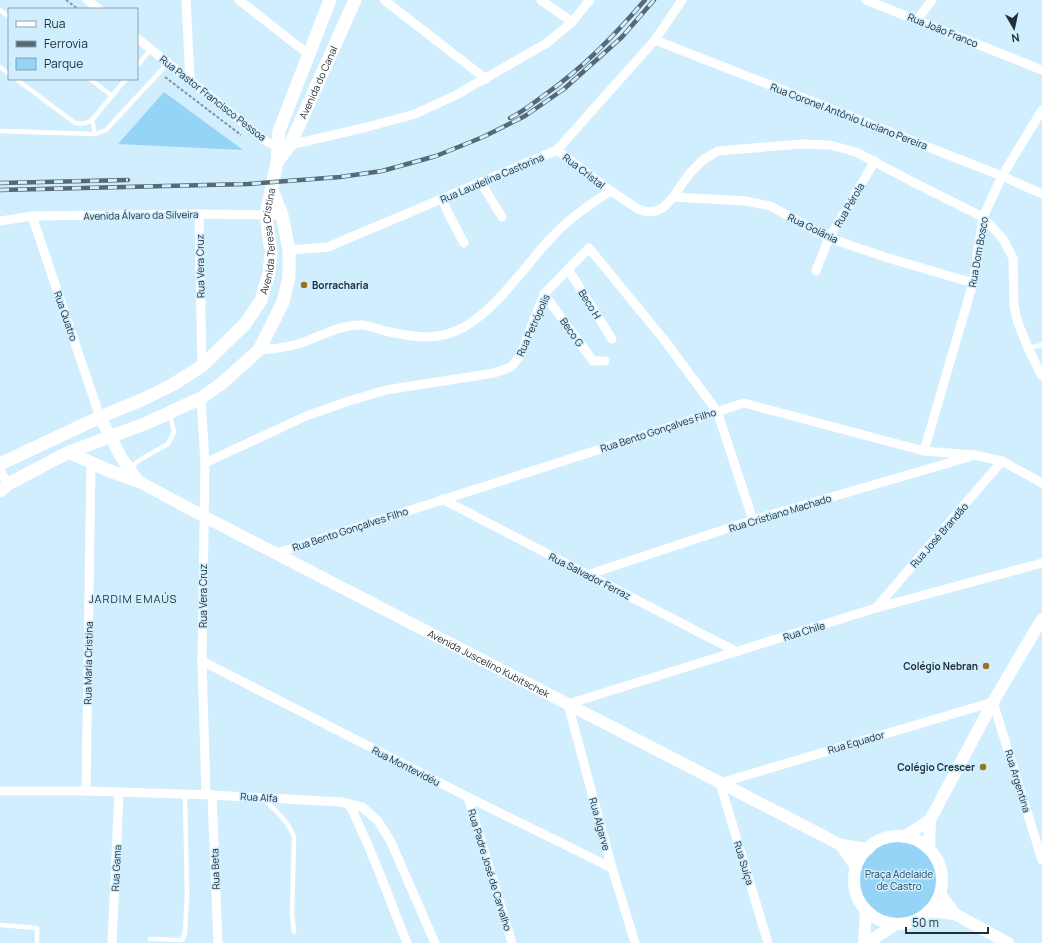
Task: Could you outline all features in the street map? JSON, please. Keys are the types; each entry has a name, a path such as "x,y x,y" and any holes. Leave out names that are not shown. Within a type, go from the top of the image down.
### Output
{"main road":[{"name":"Avenida do Canal","path":"284,145 279,131 330,0"},
{"name":"Avenida do Canal","path":"272,190 278,162 284,145 355,0"},
{"name":"Avenida Teresa Cristina","path":"4,487 69,452 147,422 201,398 222,384 259,350 283,302 289,277 290,250 282,215 272,190"},
{"name":"Avenida Teresa Cristina","path":"0,464 172,385 202,366 245,324 261,300 269,273 271,252 266,215 272,190"},
{"path":"69,452 90,463 138,481"}],"street":[{"path":"88,0 98,8"},
{"path":"186,0 190,80"},
{"path":"239,0 308,54"},
{"path":"384,0 486,79"},
{"path":"541,0 572,22"},
{"path":"284,145 367,127 415,114 456,95 547,44 572,22 590,0"},
{"name":"Rua Laudelina Castorina","path":"290,250 328,247 557,150 654,40 682,0"},
{"name":"Rua João Franco","path":"866,0 1042,70"},
{"path":"917,20 932,0"},
{"name":"Rua Pastor Francisco Pessoa","path":"138,39 267,142 284,145"},
{"name":"Rua Coronel Antônio Luciano Pereira","path":"654,40 1002,176 1042,194"},
{"name":"Rua Dom Bosco","path":"924,451 973,283 983,217 1002,176 1042,110"},
{"name":"Rua Cristal","path":"557,150 610,192 638,209 647,212 656,211 664,207 694,169 704,159 718,151 801,144 830,145 856,152 983,217"},
{"name":"Rua Pérola","path":"816,271 829,238 875,161"},
{"path":"481,183 502,217"},
{"path":"259,350 281,349 302,343 338,327 362,325 402,334 429,338 448,335 465,327 488,310 553,235 590,204 610,192"},
{"name":"Rua Goiânia","path":"673,197 746,201 770,206 829,238 888,258 973,283"},
{"path":"442,199 464,243"},
{"name":"Avenida Álvaro da Silveira","path":"0,221 32,216 199,214 282,215"},
{"name":"Rua Vera Cruz","path":"199,214 202,366"},
{"name":"Rua Quatro","path":"32,216 100,417"},
{"path":"983,217 1003,239 1012,258 1014,306 1018,322 1028,348 1042,376"},
{"name":"Rua Petrópolis","path":"205,463 306,416 348,401 386,390 494,374 510,367 520,356 544,294 589,248 665,342 717,411 752,520"},
{"name":"Beco H","path":"568,269 612,339"},
{"name":"Beco G","path":"544,294 593,361 605,361"},
{"name":"Rua Vera Cruz","path":"201,398 205,463 202,661 209,794"},
{"name":"Rua Bento Gonçalves Filho","path":"277,553 744,403 924,451 974,455 1002,461 1042,483"},
{"path":"100,417 109,436 138,481"},
{"name":"Rua Cristiano Machado","path":"587,575 752,520 974,455"},
{"name":"Rua José Brandão","path":"876,608 1002,461"},
{"name":"Rua Maria Cristina","path":"86,791 90,463"},
{"path":"0,470 4,487"},
{"name":"Avenida Juscelino Kubitschek","path":"138,481 841,845 868,849"},
{"name":"Rua Salvador Ferraz","path":"442,499 737,652"},
{"name":"Rua Chile","path":"568,704 876,608 1042,563"},
{"path":"929,849 930,820 993,702 1042,619"},
{"name":"Rua Montevidéu","path":"202,661 468,797 612,868"},
{"name":"Rua Equador","path":"720,782 993,702"},
{"name":"Rua Argentina","path":"993,702 1042,860"},
{"name":"Rua Algarve","path":"568,704 612,868 635,943"},
{"name":"Rua Suíça","path":"720,782 768,943"},
{"name":"Rua Alfa","path":"0,791 86,791 209,794 340,802 362,807 378,821 391,842 435,943"},
{"name":"Rua Gama","path":"112,943 119,792"},
{"name":"Rua Beta","path":"209,794 218,943"},
{"name":"Rua Padre José de Carvalho","path":"468,797 512,943"},
{"path":"349,804 375,859 386,892 407,943"},
{"path":"904,837 930,820"},
{"path":"891,837 904,837 918,841 929,849 941,870 942,882 940,894 936,903 929,911 920,919 908,923 896,924 880,920 866,910 859,901 855,890 854,879 856,867 861,857 868,849 879,841 891,837"},
{"name":"Avenida Juscelino Kubitschek","path":"841,845 856,867"},
{"path":"940,894 955,914"},
{"path":"864,943 866,910"},
{"path":"929,911 955,914 1008,943"},
{"path":"867,943 896,924"}],"lane":[{"path":"0,10 8,16"},
{"path":"138,65 151,49"},
{"path":"0,130 100,134 106,130 168,63"},
{"path":"0,67 8,73"},
{"path":"17,80 75,123 81,124 92,120 125,80"},
{"path":"91,80 112,96"},
{"path":"92,120 95,134"},
{"path":"1028,348 1042,345"},
{"path":"129,468 168,444 174,432 170,412"},
{"path":"150,939 182,940 185,933 187,896 185,794"},
{"path":"260,797 270,805 292,828 294,837 292,914 294,932"},
{"path":"0,925 38,928 37,943"}],"path":[{"path":"66,0 77,8"},
{"path":"160,72 243,137"}],"green space":[{"path":"164,92 243,150 118,144"},
{"name":"Praça Adelaide de Castro","path":"899,840 914,843 927,852 936,865 939,880 936,895 927,908 914,917 899,920 884,917 871,908 862,895 859,880 862,865 871,852 884,843"}],"railway":[{"path":"510,118 527,108 558,85 584,63 621,27 645,0"},
{"path":"0,190 248,184 340,177 382,171 436,156 483,137 525,116 564,89 622,37 654,0"},
{"path":"0,183 128,180"}],"place":[{"name":"Borracharia","path":"304,285"},
{"name":"Colégio Nebran","path":"986,666"},
{"name":"Colégio Crescer","path":"983,767"}],"district":[{"name":"JARDIM EMAÚS","path":"133,598"}]}
